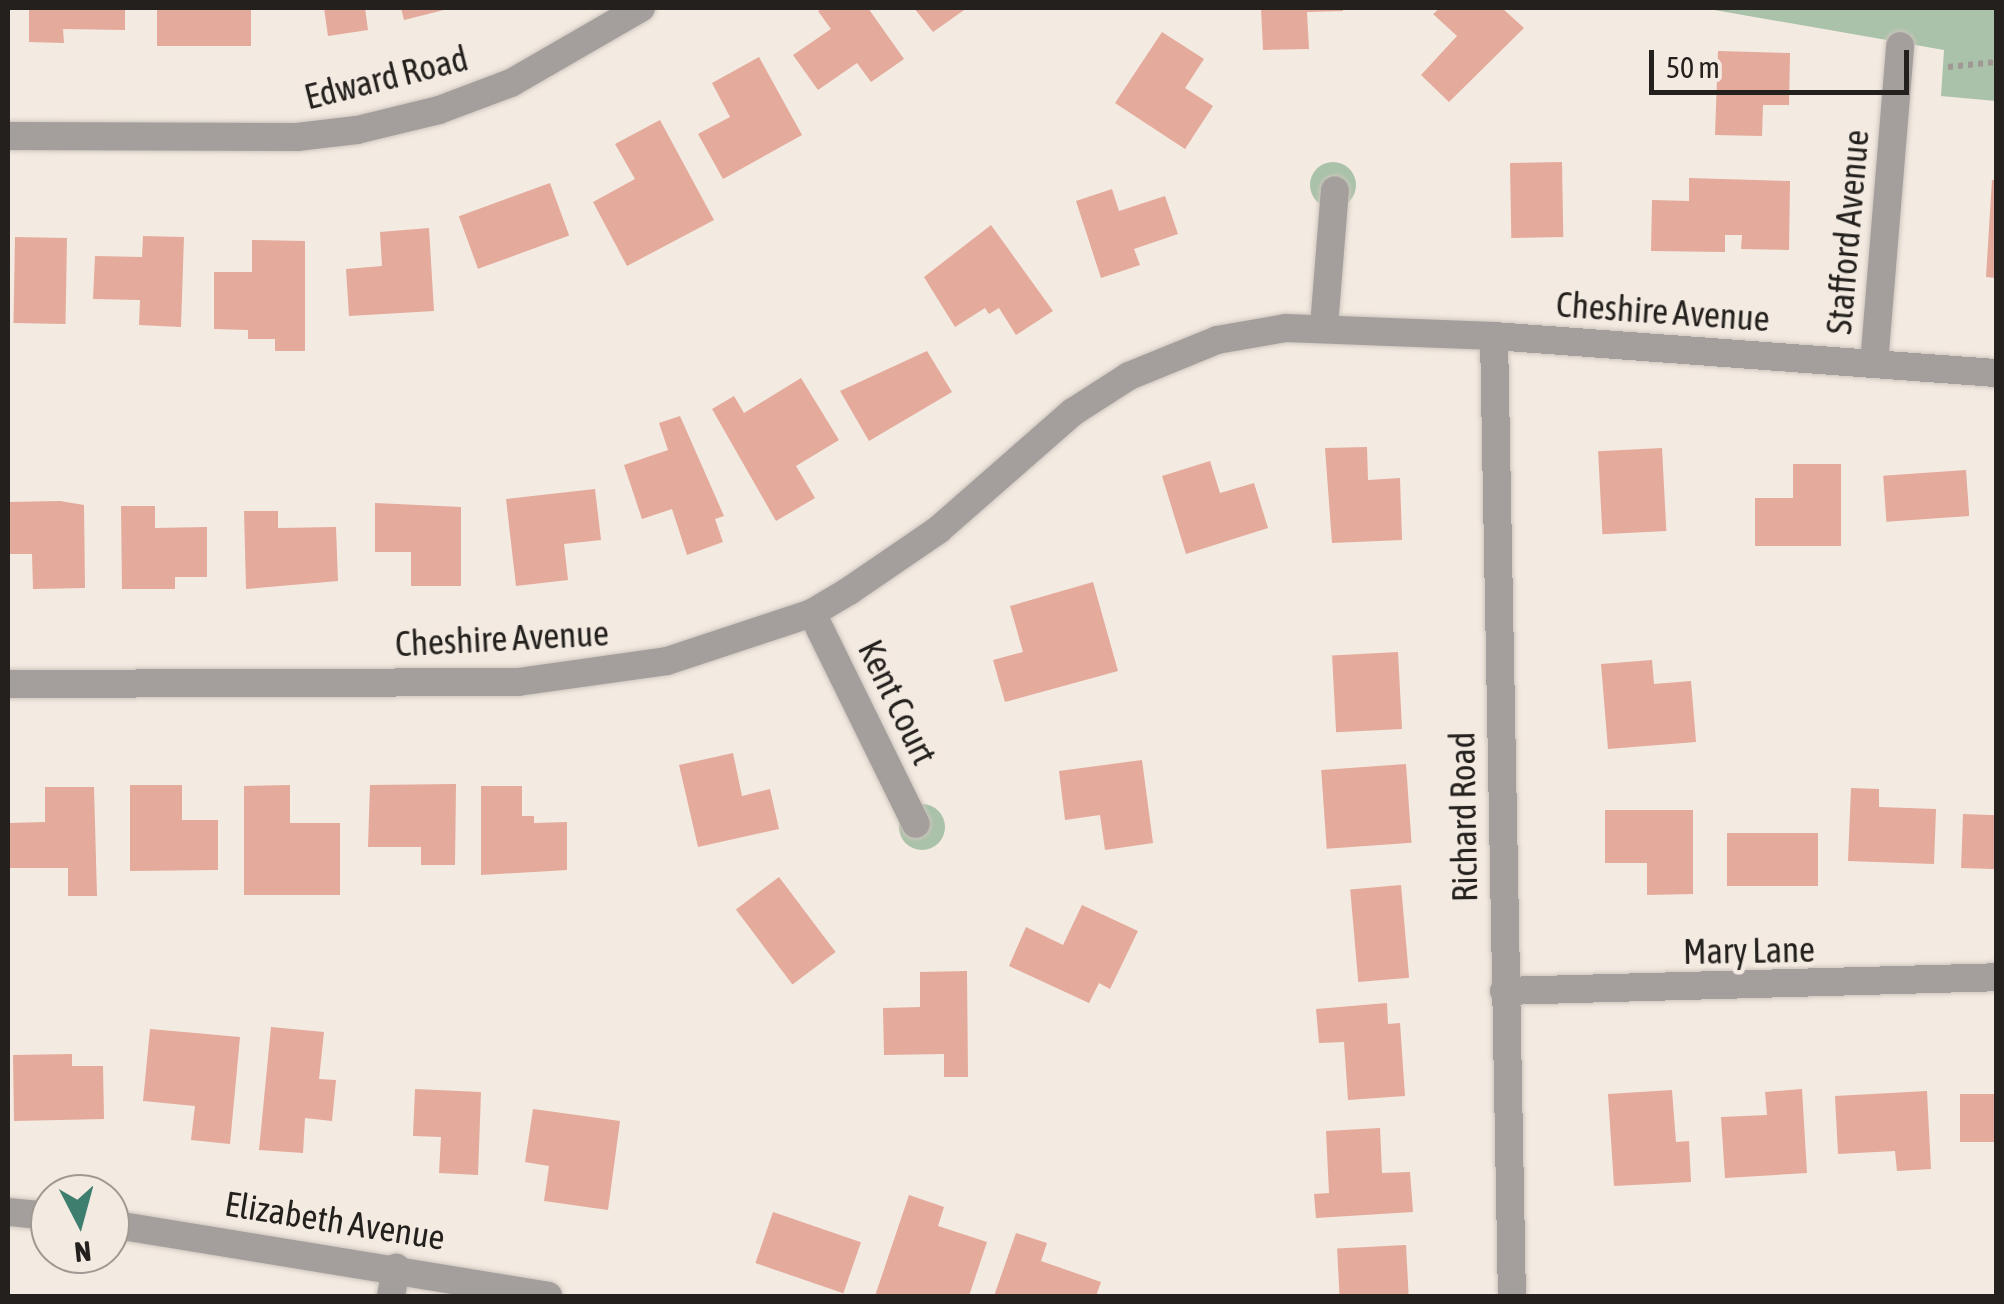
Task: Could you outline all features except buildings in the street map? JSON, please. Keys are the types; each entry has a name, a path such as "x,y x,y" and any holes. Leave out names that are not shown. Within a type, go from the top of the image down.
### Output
{"street":[{"name":"Edward Road","path":"8,136 297,137 356,130 439,110 512,83 642,8"},
{"name":"Stafford Avenue","path":"1874,364 1900,46"},
{"path":"1324,326 1335,190"},
{"name":"Cheshire Avenue","path":"8,684 518,682 586,676 667,661 812,613 938,530 1073,412 1129,376 1217,340 1324,326 1996,374"},
{"name":"Richard Road","path":"1494,336 1512,1296"},
{"name":"Kent Court","path":"812,613 916,824"},
{"name":"Mary Lane","path":"1504,991 1996,978"},
{"name":"Elizabeth Avenue","path":"130,1227 396,1267 548,1296"},
{"path":"391,1296 396,1267"}],"path":[{"path":"1948,67 1996,62"}],"green space":[{"path":"1703,8 1996,8 1996,101 1941,96 1944,50"},
{"path":"1333,162 1349,169 1356,185 1349,201 1333,208 1317,201 1310,185 1317,169"},
{"path":"922,804 939,810 945,827 939,844 922,850 905,844 899,827 905,810"}]}
